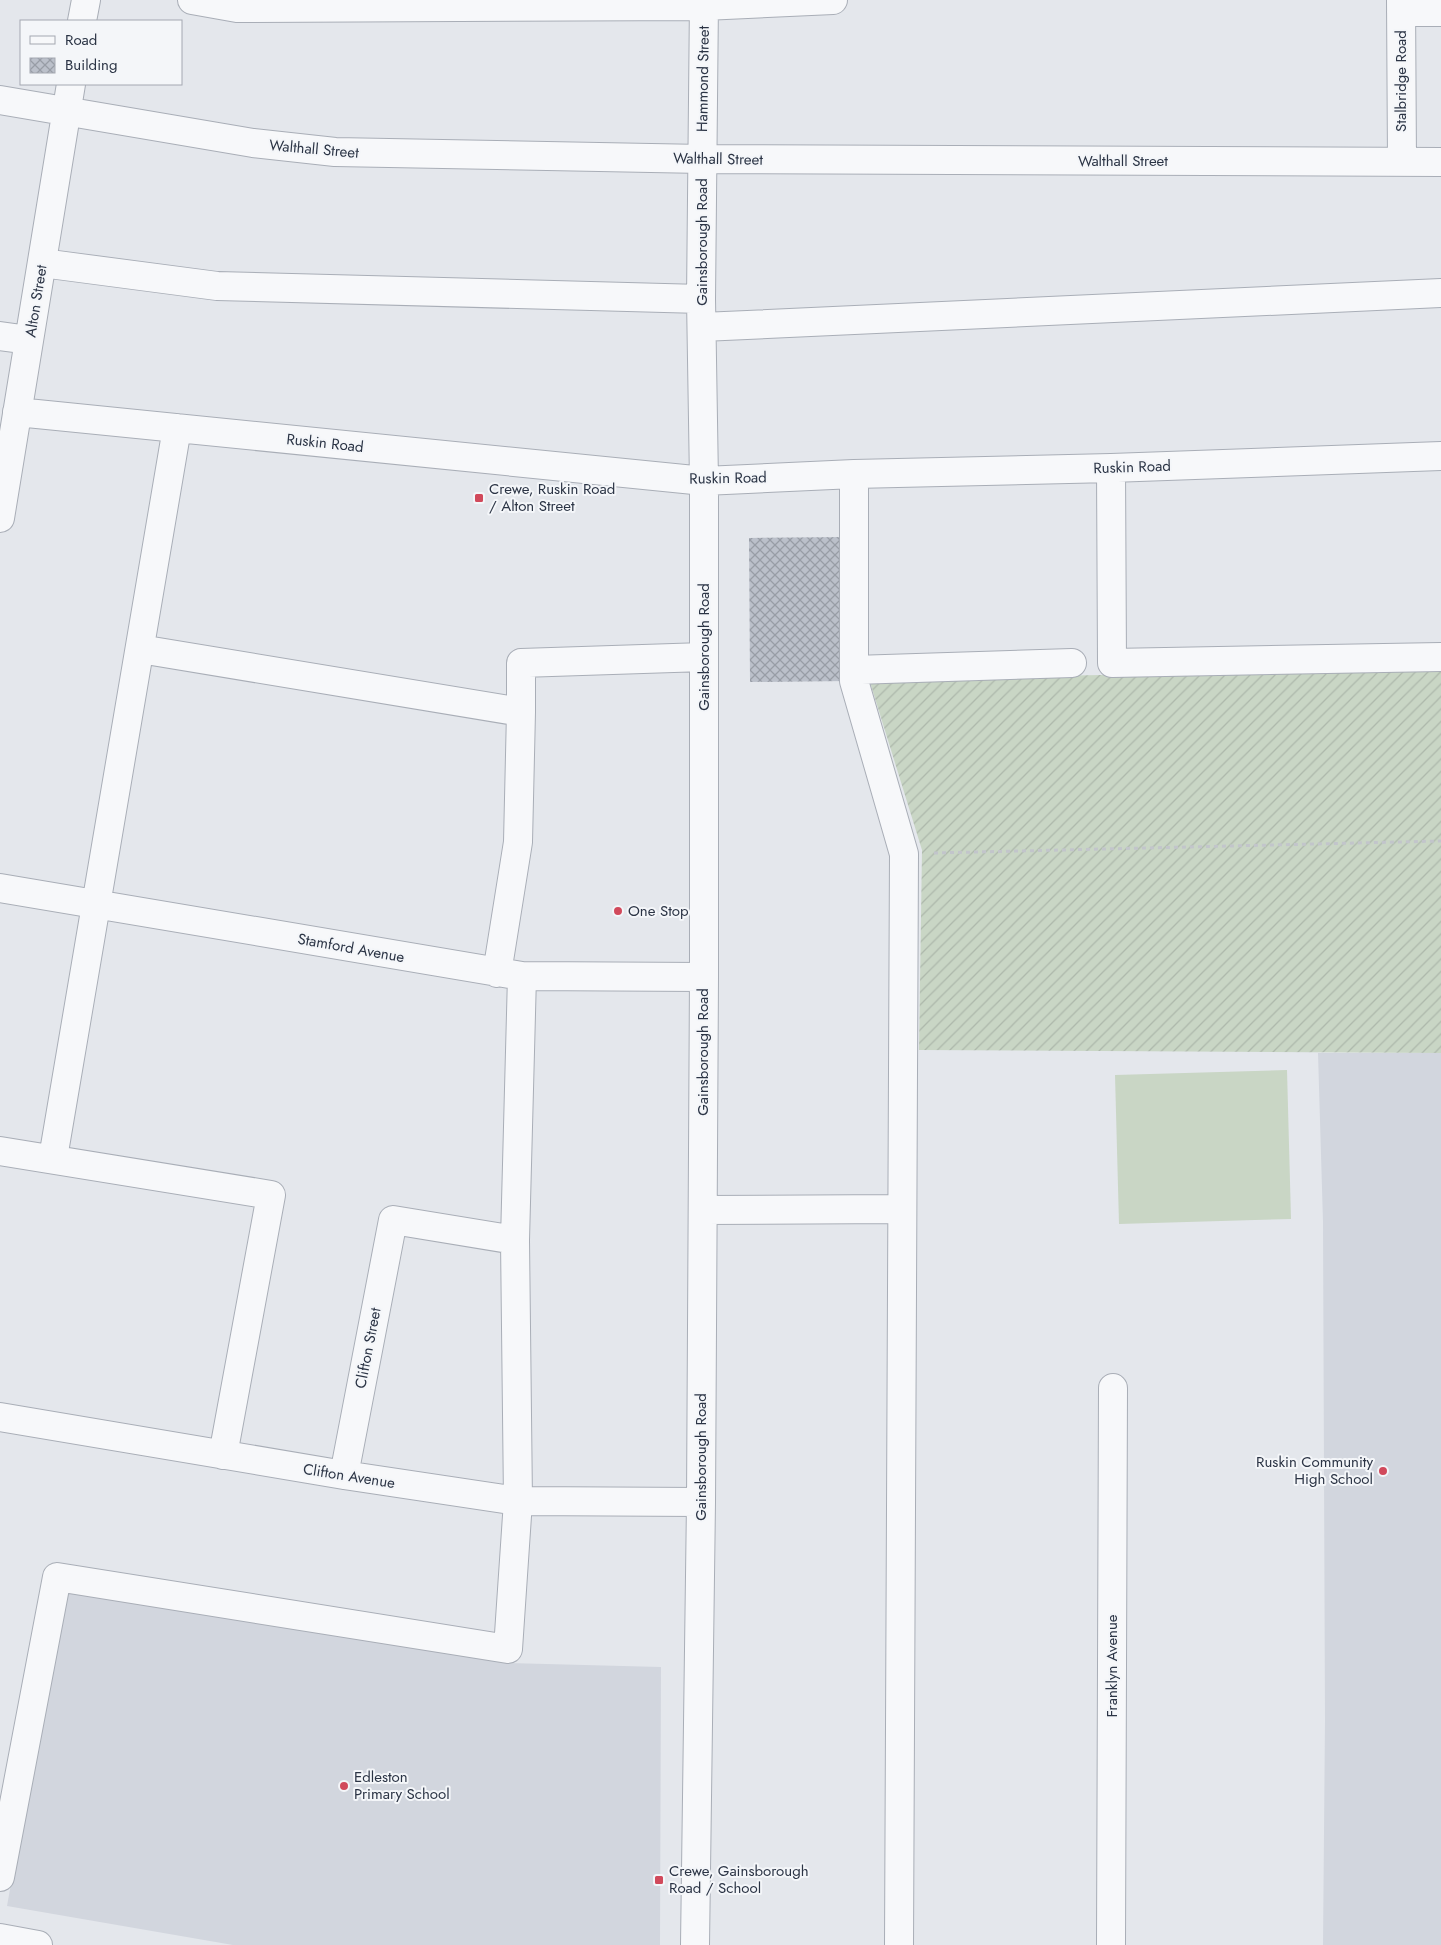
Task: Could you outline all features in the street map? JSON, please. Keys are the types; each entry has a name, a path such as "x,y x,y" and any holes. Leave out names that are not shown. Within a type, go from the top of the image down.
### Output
{"street":[{"path":"82,20 86,0"},
{"path":"192,0 237,8 833,0"},
{"name":"Hammond Street","path":"703,159 704,3"},
{"path":"1401,6 1441,12"},
{"name":"Stalbridge Road","path":"1401,6 1402,162"},
{"name":"Alton Street","path":"0,518 71,85"},
{"name":"Walthall Street","path":"0,100 253,143 335,152 703,159 1441,162"},
{"name":"Gainsborough Road","path":"695,1945 703,1210 704,481 701,299 703,159"},
{"path":"42,263 217,286 701,299"},
{"path":"702,327 1441,294"},
{"path":"0,336 29,340"},
{"name":"Ruskin Road","path":"17,412 704,481 854,474 1111,468 1441,456"},
{"path":"53,1158 177,428"},
{"path":"1111,468 1112,663 1441,657"},
{"path":"854,474 854,681 904,854 899,1945"},
{"path":"140,649 521,712"},
{"path":"0,1877 58,1577 508,1648 518,1501 509,974 518,842 521,712 520,663 704,657"},
{"path":"854,670 1072,663"},
{"name":"Stamford Avenue","path":"0,888 509,974 704,977"},
{"path":"0,1150 271,1195 223,1455"},
{"path":"703,1210 901,1210"},
{"name":"Clifton Street","path":"344,1475 393,1220 515,1240"},
{"name":"Franklyn Avenue","path":"1111,1945 1113,1388"},
{"name":"Clifton Avenue","path":"0,1417 344,1475 518,1501 701,1502"},
{"path":"0,1938 38,1945"}],"path":[{"path":"904,854 1441,841"}],"shaded area":[{"name":"Ruskin Community High School","path":"1318,1053 1441,1053 1441,1945 1323,1945 1325,1720 1323,1222"},
{"name":"Edleston Primary School","path":"64,1589 507,1663 661,1667 660,1945 233,1945 7,1906"}],"green space":[{"path":"1441,669 1441,1053 919,1050 922,850 869,679"},
{"path":"1287,1070 1291,1219 1119,1224 1115,1075"}],"building":[{"path":"848,537 849,681 750,682 749,538"}],"place":[{"name":"Crewe, Ruskin Road / Alton Street","path":"479,498"},
{"name":"One Stop","path":"618,911"},
{"name":"Ruskin Community High School","path":"1383,1471"},
{"name":"Edleston Primary School","path":"344,1786"},
{"name":"Crewe, Gainsborough Road / School","path":"659,1880"}]}
